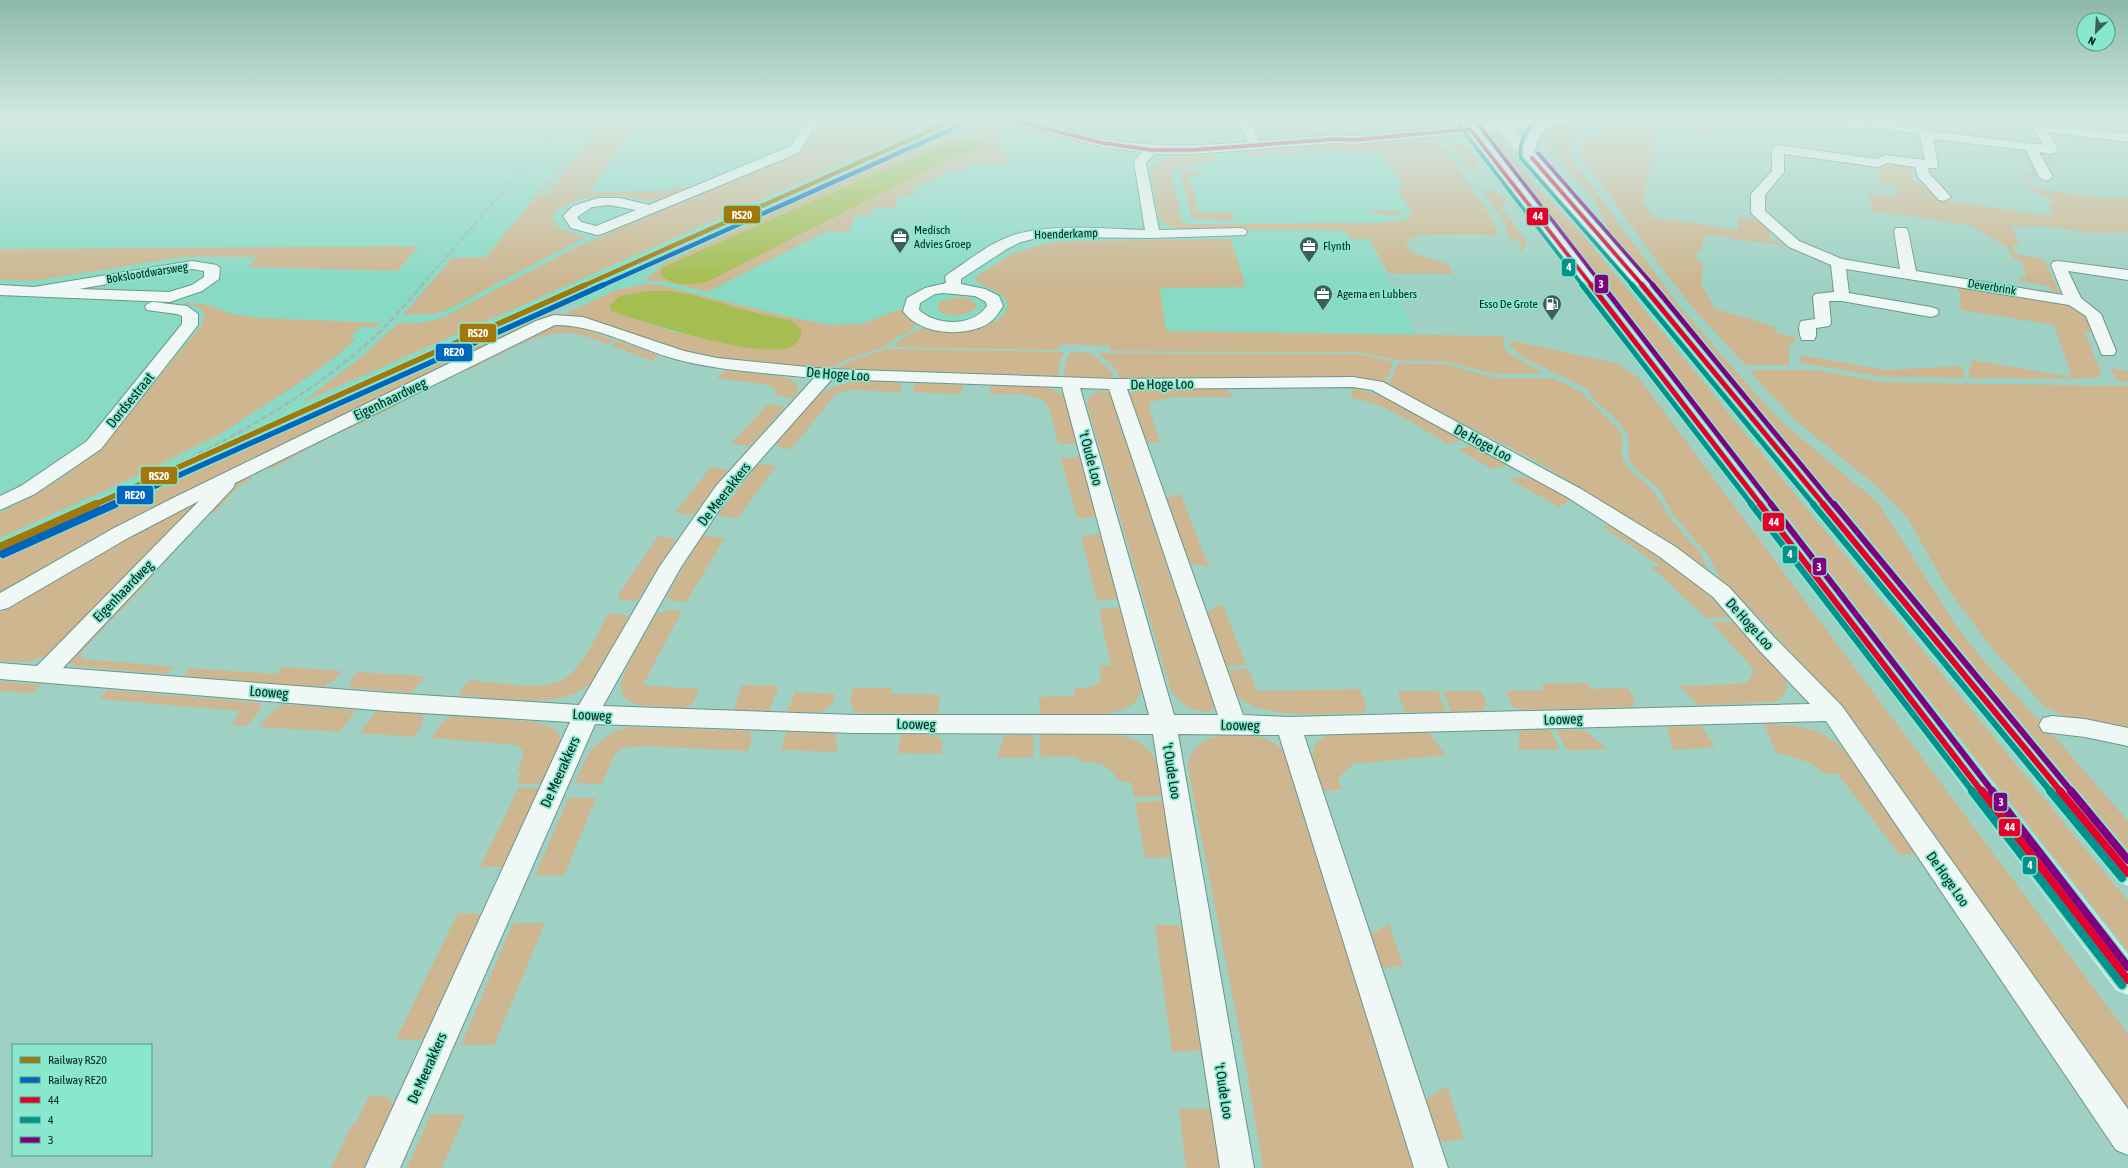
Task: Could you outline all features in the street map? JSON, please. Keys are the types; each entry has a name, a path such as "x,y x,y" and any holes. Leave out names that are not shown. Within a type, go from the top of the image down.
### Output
{"main road":[{"path":"1505,174 2128,980"},
{"path":"1545,174 1656,302 2128,873"}],"street":[{"path":"651,210 632,204 593,202 577,208 570,216 576,225 597,231 651,210 738,174"},
{"path":"1142,174 1153,234"},
{"name":"Deverbrink","path":"1777,174 1758,194 1758,212 1794,244 1838,263 2074,301 2093,314 2108,351"},
{"path":"1923,174 1944,197"},
{"path":"1901,231 1909,274"},
{"name":"Hoenderkamp","path":"954,288 954,277 1016,239 1056,233 1153,234 1240,232"},
{"path":"1838,263 1842,296"},
{"name":"Bokslootdwarsweg","path":"0,290 31,292 170,297 197,288 211,279 212,268 192,265 31,292"},
{"path":"2074,301 2058,265 2128,275"},
{"path":"954,288 977,290 990,296 994,302 994,308 990,315 980,320 951,326 925,322 916,317 911,311 913,301 919,296 930,291 954,288"},
{"path":"1808,336 1807,324 1823,323 1821,297 1842,296 1931,312"},
{"name":"Dordsestraat","path":"0,504 28,490 94,445 190,325 190,314 181,309 130,305"},
{"name":"De Hoge Loo","path":"542,324 554,320 577,320 680,355 717,363 827,374 1070,383 1353,382 1377,386 1574,493 1668,552 1721,592 1766,643 1833,712 2128,1138"},
{"name":"Eigenhaardweg","path":"0,603 121,532 542,324"},
{"name":"De Meerakkers","path":"382,1168 586,715 671,566 723,490 827,374"},
{"name":"'t Oude Loo","path":"1070,383 1164,725 1237,1168"},
{"path":"1116,384 1233,724"},
{"name":"Eigenhaardweg","path":"42,675 237,474"},
{"name":"Looweg","path":"0,671 386,702 586,715 776,722 974,725 1233,724 1289,726 1833,712"},
{"path":"2052,725 2085,728 2128,737"},
{"path":"1289,726 1431,1168"}],"shaded area":[{"path":"0,174 1397,174 1429,225 1361,226 1417,336 1006,334 856,347 687,343 568,300 0,556"},
{"path":"554,174 558,174 540,196 545,196 563,174 602,174 589,192 670,191 674,187 691,188 659,201 608,195 577,200 560,209 553,216 558,227 586,237 445,311 434,314 403,315 452,258 486,257"},
{"path":"750,174 820,174 301,403 364,355 398,323 420,323 442,318 576,247"},
{"path":"850,174 857,174 643,270 255,457 131,520 0,596 0,556"},
{"path":"861,174 945,174 915,188 913,196 898,196 896,208 873,208 870,215 856,215 848,232 827,231 707,292 664,281 644,281 664,263"},
{"path":"876,174 920,174 709,281 690,284 671,282 661,275 662,268"},
{"path":"1151,174 1172,174 1182,221 1187,224 1379,223 1407,219 1412,213 1398,191 1403,186 1395,174 1461,174 1490,214 1498,236 1480,234 1421,235 1413,237 1408,241 1406,246 1414,253 1449,265 1453,274 1388,273 1370,239 1352,239 1345,232 1337,230 1186,230 1168,226 1159,219"},
{"path":"1180,174 1200,174 1204,176 1189,176 1199,212 1232,212 1234,221 1192,219"},
{"path":"1513,174 1526,174 1537,188 1582,234 2128,901 2128,951"},
{"path":"1572,174 1582,174 1681,308 1760,399 1782,422 1879,504 1955,624 1977,653 2061,744 2128,821 2128,850 1619,252 1596,202"},
{"path":"1593,174 1649,174 1643,202 1652,217 1738,230 1738,217 1754,219 1769,227 1770,241 1794,247 1705,235 1702,248 1695,256 1697,260 1703,263 1701,286 1703,287 1714,308 1775,327 1775,333 1795,337 1795,343 1790,342 1789,365 1749,365 1741,361 1695,310 1663,270"},
{"path":"1878,174 1912,174 1912,180 1933,191 1935,199 2052,216 2049,205 2053,200 2042,196 2030,188 2021,174 2036,174 2037,176 2027,175 2031,186 2041,189 2106,198 2128,197 2128,232 2114,233 2115,235 2108,231 2111,235 2094,231 2095,234 2046,226 2012,226 2020,246 2012,245 2016,254 2044,259 2059,292 2051,291 2049,286 2020,281 2019,276 2027,278 2021,260 2012,258 2008,248 1970,225 1872,211 1869,193 1898,197 1896,187 1880,185"},
{"path":"1482,190 1496,192 1507,200 1502,208 1527,242 1522,251 1519,250 1521,243 1508,237 1505,223"},
{"path":"1369,210 1400,211 1401,214 1392,216 1371,213"},
{"path":"1231,239 1246,287 1160,288 1166,331 1498,336 1507,339 1504,341 1504,348 1510,354 1543,373 1496,374 1448,362 1394,360 1359,352 1110,351 1110,346 1060,344 1059,350 893,347 900,340 918,329 928,327 970,328 990,324 999,318 1007,310 1007,301 1000,293 978,282 974,278 1013,253 1047,243 1069,241"},
{"path":"419,246 397,271 249,267 256,257 183,257 34,281 0,280 0,249"},
{"path":"647,284 661,285 780,315 830,325 862,324 901,309 917,323 910,332 899,336 885,347 848,359 830,369 717,358 683,350 586,318 557,318 616,290","holes":["670,291 693,295 741,309 701,337 673,332 611,311"]},
{"path":"1956,286 2069,305 2089,316 2095,333 2084,331 2101,372 2100,377 2080,379 1970,378 1968,367 1972,368 1971,360 2072,377 2054,325 1961,310 1960,293"},
{"path":"647,291 670,291 693,295 741,309 792,321 802,330 797,342 793,346 775,350 754,348 729,344 674,331 611,311 610,305 620,296"},
{"path":"958,297 971,299 977,305 976,308 962,315 956,316 946,314 937,309 939,302"},
{"path":"185,302 209,305 231,314 260,318 382,323 375,327 361,327 349,338 357,338 337,356 299,383 219,435 137,476 0,538 0,513 41,491 64,476 103,444 201,326 204,317 202,310 196,306 184,304"},
{"path":"564,325 577,327 615,340 607,344 576,334 558,333 531,340 467,371 466,369 467,366 549,328"},
{"path":"618,341 658,355 653,361 610,345"},
{"path":"1512,341 1616,363 1638,377 2128,1034 2128,1109 1877,753 1829,693 1756,614 1723,584 1708,555 1674,516 1659,489 1629,461 1628,435 1616,419 1593,399 1589,390 1526,359 1510,346"},
{"path":"886,349 1065,352 1060,361 1058,377 836,369 851,361"},
{"path":"1071,352 1091,353 1112,372 1114,378 1063,377 1066,361"},
{"path":"1098,353 1359,354 1389,361 1393,364 1387,380 1380,383 1345,377 1120,378 1114,367"},
{"path":"1800,355 1885,370 1962,366 1965,378 1882,377 1803,363 1800,362"},
{"path":"1399,363 1445,364 1496,378 1553,378 1581,392 1618,429 1622,435 1623,445 1621,451 1623,460 1630,470 1653,490 1670,518 1701,554 1710,575 1692,560 1647,529 1531,458 1384,385 1391,381"},
{"path":"2110,368 2128,371 2128,382 2117,380"},
{"path":"726,370 791,379 797,384 798,391 793,398 775,395 775,388 763,384 716,378"},
{"path":"1754,370 1815,370 1882,382 2128,386 2128,730 2065,716 2044,706 1991,647 1947,588 1907,517 1873,483 1796,421 1752,374"},
{"path":"863,381 901,383 902,385 900,392 850,390 837,393 790,450 774,445 812,401 833,387"},
{"path":"917,383 963,385 961,394 912,392"},
{"path":"991,385 1042,387 1060,394 1065,399 1067,404 1077,444 1058,444 1051,414 1047,405 1043,401 1029,396 990,394"},
{"path":"1141,388 1225,388 1234,397 1172,397 1151,402 1149,409 1160,442 1145,443 1127,396 1133,390"},
{"path":"1352,388 1381,395 1464,439 1448,444 1389,410 1351,398"},
{"path":"1097,391 1108,392 1113,397 1216,706 1207,712 1195,710 1183,704 1173,694 1169,685 1087,405 1088,399"},
{"path":"392,402 398,405 339,434 333,432"},
{"path":"768,404 785,407 750,446 731,444"},
{"path":"322,437 327,439 271,469 266,464"},
{"path":"1476,445 1512,464 1492,469 1457,449"},
{"path":"1080,457 1096,517 1077,518 1061,458"},
{"path":"762,464 776,466 738,518 717,515 757,465"},
{"path":"711,467 730,470 693,515 675,513"},
{"path":"1532,476 1572,499 1559,507 1509,479"},
{"path":"240,478 254,478 238,487 213,514 207,512"},
{"path":"1180,493 1209,567 1188,563 1164,500"},
{"path":"208,494 49,655 27,662 0,661 0,613 78,565"},
{"path":"1614,525 1683,573 1732,617 1706,618 1651,567 1660,566 1602,526"},
{"path":"1101,534 1118,599 1097,601 1081,536"},
{"path":"658,536 673,538 675,541 638,599 633,601 619,599 619,594"},
{"path":"702,536 725,538 686,602 674,601 666,597"},
{"path":"143,579 150,580 110,622 102,621"},
{"path":"1223,605 1246,665 1225,667 1206,614 1215,607"},
{"path":"1120,607 1141,682 1139,696 1131,705 1118,711 1102,714 1040,714 1039,697 1075,696 1074,688 1090,687 1099,683 1101,675 1100,666 1111,665 1099,610"},
{"path":"669,610 682,611 643,685 699,689 695,700 686,708 638,705 626,699 621,686 622,679 656,614"},
{"path":"609,613 629,616 598,674 581,690 566,696 549,700 530,701 458,695 469,680 531,686 555,683 564,679 584,658"},
{"path":"1711,622 1736,622 1783,673 1787,686 1782,696 1774,702 1697,705 1680,686 1735,684 1748,682 1754,670"},
{"path":"99,624 107,625 83,650 81,655 82,659 176,667 165,674 74,666 69,662"},
{"path":"283,667 342,671 336,679 324,687 185,676 188,668 276,674"},
{"path":"1248,668 1257,691 1360,689 1367,707 1363,713 1298,714 1265,710 1251,705 1237,695 1226,671"},
{"path":"357,672 425,676 412,693 350,688 351,679"},
{"path":"0,681 40,685 32,693 0,691"},
{"path":"1587,683 1591,689 1628,688 1634,697 1633,707 1519,710 1512,706 1506,691 1544,690 1541,684"},
{"path":"742,685 779,686 769,711 736,710 734,708"},
{"path":"853,688 892,688 890,694 940,695 938,714 855,713 850,702"},
{"path":"107,690 261,703 259,712 247,726 232,725 240,711 100,699"},
{"path":"1397,691 1438,691 1446,712 1405,712"},
{"path":"1443,691 1481,691 1487,705 1482,711 1451,712"},
{"path":"795,692 835,694 834,701 823,712 787,712"},
{"path":"283,704 356,710 340,732 259,727 271,713"},
{"path":"376,711 423,714 422,725 414,737 360,733"},
{"path":"452,716 536,722 555,729 560,737 560,747 544,784 517,783 521,773 517,771 523,756 522,749 516,745 432,738 439,726"},
{"path":"1764,724 1801,727 1812,730 1833,741 1843,749 1852,759 1916,854 1900,855 1837,773 1827,774 1810,763 1776,752"},
{"path":"1702,726 1715,747 1673,750 1667,727"},
{"path":"628,727 749,731 752,737 748,751 646,746 623,748 614,755 602,784 575,783 588,755 593,748 607,736"},
{"path":"1550,730 1560,749 1519,750 1519,731"},
{"path":"1556,730 1584,730 1608,749 1572,751 1566,749"},
{"path":"787,732 835,733 837,752 781,750"},
{"path":"1101,733 1133,739 1145,747 1154,757 1159,771 1162,796 1134,797 1131,782 1120,782 1112,771 1103,765 1080,762 1079,758 1075,756 1041,757 1039,734"},
{"path":"1347,733 1429,733 1446,755 1353,764 1338,778 1342,790 1321,791 1313,759 1313,751 1316,744 1323,738"},
{"path":"901,734 937,735 943,742 941,754 898,753"},
{"path":"1005,735 1033,735 1034,757 997,758"},
{"path":"1225,735 1251,735 1267,739 1274,743 1287,755 1414,1168 1263,1168 1243,1050 1188,768 1192,754 1200,744 1211,738"},
{"path":"519,787 542,788 505,867 480,867"},
{"path":"569,798 596,798 564,876 535,875"},
{"path":"1163,801 1173,857 1145,858 1135,802"},
{"path":"458,913 484,914 428,1035 419,1040 396,1039"},
{"path":"519,923 545,923 494,1045 461,1045 512,925"},
{"path":"1389,924 1403,966 1379,968 1368,936"},
{"path":"1155,925 1176,925 1186,928 1205,1050 1172,1052"},
{"path":"1447,1086 1464,1139 1435,1142 1422,1102"},
{"path":"369,1096 388,1097 395,1107 367,1168 331,1168 353,1123 356,1122"},
{"path":"1214,1108 1223,1168 1186,1168 1179,1109"},
{"path":"431,1114 465,1115 442,1168 407,1168"}],"railway":[{"path":"421,286 519,174"},
{"path":"93,505 229,438 294,399 325,377 373,338 422,285"},
{"path":"58,521 95,504"}],"rail line":[{"name":"RS20","path":"0,547 834,174"},
{"name":"RE20","path":"3,554 853,174"}],"transit line":[{"name":"4","path":"1496,174 2122,985"},
{"name":"44","path":"1504,174 2128,980"},
{"name":"3","path":"1516,174 2128,967"},
{"name":"4","path":"1535,174 1645,300 2122,878"},
{"name":"44","path":"1545,174 1651,295 2128,873"},
{"name":"3","path":"1556,174 1657,290 2128,860"}],"place":[{"name":"Medisch Advies Groep","path":"900,254"},
{"name":"Flynth","path":"1309,263"},
{"name":"Agema en Lubbers","path":"1323,311"},
{"name":"Esso De Grote","path":"1552,321"}]}
